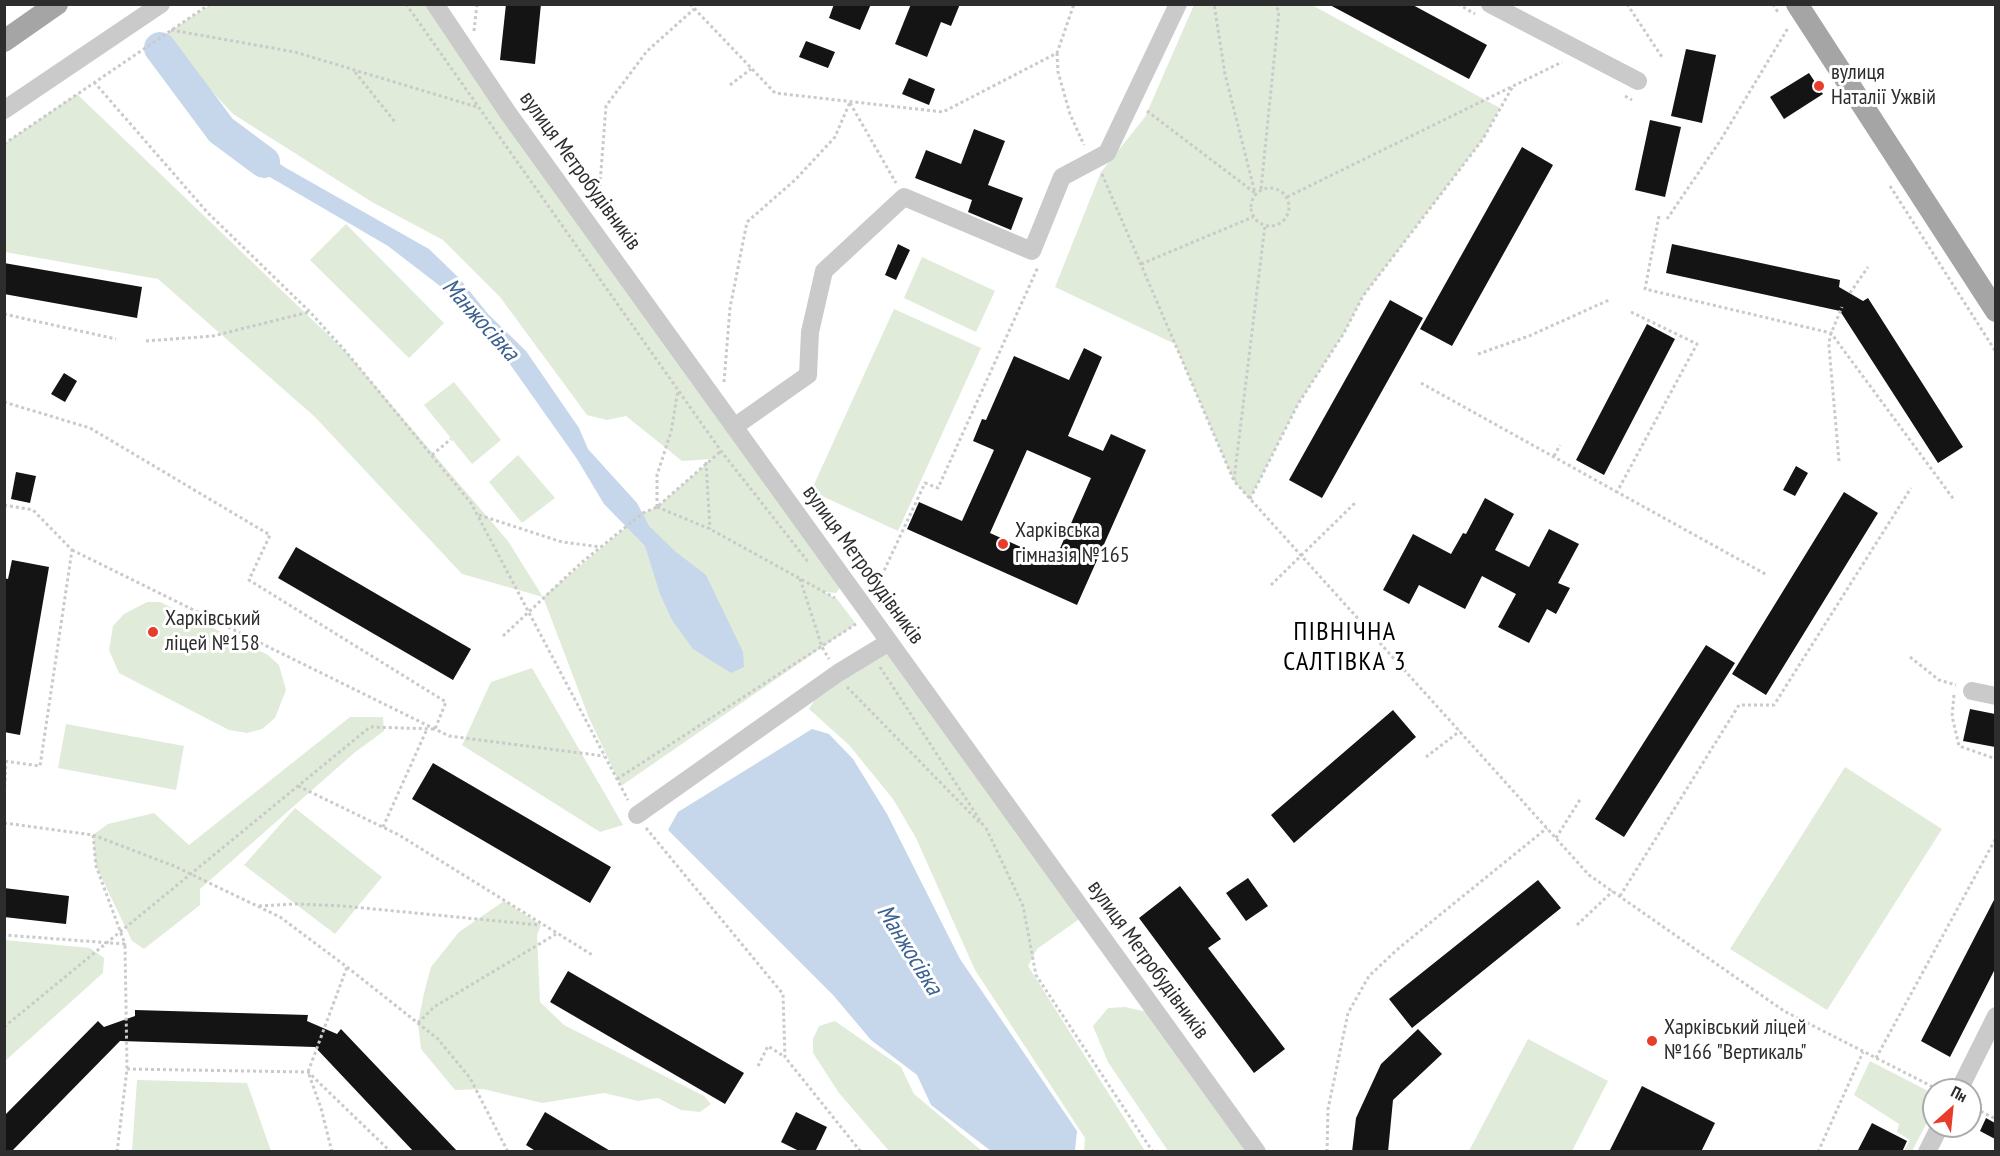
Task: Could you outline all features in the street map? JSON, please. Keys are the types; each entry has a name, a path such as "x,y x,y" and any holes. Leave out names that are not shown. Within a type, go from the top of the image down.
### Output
{"main road":[{"path":"5,40 57,4"},
{"path":"1797,4 1995,311"}],"street":[{"path":"4,110 161,4"},
{"name":"вулиця Метробудівників","path":"435,4 508,113 1257,1152"},
{"path":"734,427 808,375 810,332 824,271 904,197 1032,250 1062,177 1107,153 1178,4"},
{"path":"1490,4 1638,81"},
{"path":"637,815 838,673 889,642"},
{"path":"1963,688 1995,696"},
{"path":"1965,1078 1995,1016"},
{"path":"1927,1152 1934,1138"}],"path":[{"path":"4,144 210,4"},
{"path":"406,4 721,451 815,571"},
{"path":"690,4 775,93 943,112 1057,53"},
{"path":"1074,4 1057,53 1058,72 1070,114 1101,172 1234,481 1589,875 1784,1011 1922,1081"},
{"path":"1214,4 1225,74 1256,194"},
{"path":"1253,217 1252,200 1261,189 1279,11 1274,4"},
{"path":"1627,4 1662,57"},
{"path":"597,236 606,106 647,51 694,9"},
{"path":"1667,219 1720,141 1788,28"},
{"path":"171,30 295,52 479,108"},
{"path":"1287,197 1562,62"},
{"path":"730,85 751,69"},
{"path":"354,70 395,122"},
{"path":"94,82 207,212 310,312 471,503 637,815 783,994 785,1057"},
{"path":"1250,499 1298,404 1344,333 1363,296 1483,139 1513,86"},
{"path":"850,102 904,197"},
{"path":"722,410 730,308 747,222 796,179 835,137 850,102"},
{"path":"1147,111 1256,194"},
{"path":"1253,217 1265,225 1279,224 1286,219 1290,210 1287,197 1277,188 1261,189"},
{"path":"1659,216 1645,289 1831,333 1955,501"},
{"path":"1140,264 1253,217"},
{"path":"1234,481 1265,225"},
{"path":"1850,293 1868,267"},
{"path":"1478,354 1529,336 1608,300"},
{"path":"1839,461 1829,346 1831,333 1842,307"},
{"path":"146,341 213,336 310,312"},
{"path":"1617,492 1697,344 1631,312"},
{"path":"4,314 116,339"},
{"path":"873,594 925,483 938,488 1012,323"},
{"path":"1421,383 1767,575"},
{"path":"657,507 657,475 670,432 678,390"},
{"path":"4,402 90,428 270,535 249,580 446,702 435,729"},
{"path":"432,455 451,439"},
{"path":"1554,456 1560,445"},
{"path":"503,636 601,547 643,513 657,507 721,451"},
{"path":"706,462 710,529"},
{"path":"1620,896 1739,705 1774,705 1911,488"},
{"path":"1271,585 1356,502"},
{"path":"4,505 33,510 72,550 449,736 605,757"},
{"path":"657,507 710,529 837,599 830,590"},
{"path":"477,514 562,542 601,547"},
{"path":"4,799 5,761 40,766 72,550"},
{"path":"800,579 822,647 846,686 985,828"},
{"path":"849,616 985,828 1023,906 1036,975 1153,1152"},
{"path":"616,778 855,624"},
{"path":"1910,657 1939,680 1963,688 1952,716 1959,746 1995,759"},
{"path":"4,1027 370,727 435,729"},
{"path":"383,827 427,729"},
{"path":"1426,757 1460,731"},
{"path":"298,786 383,827 594,956"},
{"path":"1556,838 1581,798"},
{"path":"4,823 93,835 190,874 280,917 438,1039 470,1078 508,1152"},
{"path":"1327,1152 1328,1109 1348,1013 1369,976 1399,948 1547,828"},
{"path":"93,835 96,866 125,944 127,1069 117,1152"},
{"path":"1876,1058 1995,838"},
{"path":"1577,925 1613,891"},
{"path":"257,906 295,904 343,906 541,925"},
{"path":"418,1023 434,1007 556,934"},
{"path":"4,935 125,944"},
{"path":"332,1152 321,1108 308,1072 347,967"},
{"path":"758,1066 768,1046 785,1057 861,1152"},
{"path":"1818,1152 1863,1052"},
{"path":"127,1069 308,1072 391,1152"}],"green space":[{"path":"210,5 435,5 845,581 836,593 824,592 837,599 856,624 621,786 589,718 543,597 643,513 657,507 712,459 682,461 626,416 607,420 587,415 500,297 443,240 372,202 233,114 161,37"},
{"path":"1194,5 1312,5 1500,108 1483,139 1363,296 1344,333 1298,404 1250,499 1234,481 1175,344 1055,287 1101,172 1145,117"},
{"path":"77,94 347,353 508,541 543,597 462,574 315,417 158,279 5,252 4,144"},
{"path":"346,224 444,323 409,358 310,260"},
{"path":"922,257 995,291 976,332 904,298"},
{"path":"894,309 981,348 898,531 811,491"},
{"path":"454,382 501,440 472,464 424,405"},
{"path":"518,455 555,498 522,523 489,482"},
{"path":"147,602 160,602 268,655 279,665 286,690 275,718 262,729 247,733 229,730 119,673 109,650 113,626 124,614"},
{"path":"895,649 1085,915 1037,949 1028,966 1145,1151 1084,1151 1085,1138 975,970 916,838 893,799 849,745 809,709 816,698 848,673"},
{"path":"532,668 623,825 600,832 462,745 491,682"},
{"path":"350,717 383,717 384,731 354,753 200,889 200,905 144,949 132,941 96,866 93,835 108,824 154,813 189,845"},
{"path":"66,724 184,746 176,790 58,768"},
{"path":"1845,767 1942,829 1827,1010 1730,949"},
{"path":"295,808 382,877 335,934 244,865"},
{"path":"504,901 541,925 537,935 540,1002 564,1025 704,1096 711,1104 700,1112 681,1110 658,1098 638,1101 604,1093 542,1103 483,1089 455,1090 421,1049 418,1023 424,993 431,967 459,932"},
{"path":"5,940 90,948 104,958 103,973 5,1061"},
{"path":"1125,1007 1147,1012 1249,1151 1168,1151 1108,1062 1093,1026 1108,1008"},
{"path":"835,1021 901,1067 914,1094 982,1151 889,1151 839,1093 813,1053 813,1039 819,1026"},
{"path":"1528,1039 1608,1081 1572,1151 1469,1151"},
{"path":"1870,1061 1922,1088 1922,1132 1912,1151 1904,1151 1910,1140 1897,1132 1899,1124 1854,1095"},
{"path":"137,1080 247,1083 271,1151 132,1151"}],"water":[{"path":"229,130 286,168 429,249 459,278 488,314 526,351 579,428 588,449 637,503 649,526 676,552 706,575 743,652 744,667 731,673 693,649 672,620 660,594 645,546 604,504 577,459 507,360 476,321 440,286 388,246 227,152"},
{"path":"812,729 829,734 853,759 887,814 960,959 1077,1131 1075,1151 991,1151 931,1105 917,1075 871,1040 833,995 668,830 678,812"}],"building":[{"path":"506,4 541,4 535,64 500,60"},
{"path":"834,4 871,4 860,30 829,18"},
{"path":"911,4 960,4 951,26 941,22 927,57 895,44"},
{"path":"1328,4 1411,4 1487,45 1469,79"},
{"path":"806,41 835,52 828,68 799,57"},
{"path":"1686,49 1716,55 1702,123 1671,116"},
{"path":"1809,73 1823,94 1784,119 1770,97"},
{"path":"909,78 935,89 929,105 902,94"},
{"path":"1650,120 1681,127 1665,197 1635,190"},
{"path":"974,129 1005,141 988,185 1023,198 1011,230 968,212 972,200 915,178 926,150 961,164"},
{"path":"1522,147 1553,165 1452,346 1420,329"},
{"path":"898,244 910,250 896,280 885,275"},
{"path":"1672,244 1840,280 1839,287 1863,301 1868,298 1963,447 1938,463 1840,311 1666,273"},
{"path":"4,263 142,287 137,318 4,294"},
{"path":"1390,300 1423,318 1322,498 1289,480"},
{"path":"1647,324 1675,339 1604,475 1576,460"},
{"path":"1084,348 1102,357 1068,436 1103,451 1111,434 1146,450 1077,605 907,529 919,502 962,521 994,450 973,441 982,419 986,420 1014,356 1069,380","holes":["1027,450 1091,478 1054,562 990,533"]},
{"path":"64,373 77,381 65,402 51,394"},
{"path":"1796,466 1808,473 1795,496 1783,490"},
{"path":"16,472 36,476 30,503 11,499"},
{"path":"1844,492 1878,513 1766,695 1732,674"},
{"path":"1485,498 1514,514 1495,550 1529,567 1549,529 1579,544 1558,583 1570,588 1556,614 1547,609 1529,643 1498,627 1516,594 1482,576 1465,609 1419,585 1409,604 1383,590 1413,534 1451,554 1463,533 1466,534"},
{"path":"296,547 471,649 453,680 278,578"},
{"path":"12,560 49,567 20,735 4,732 4,578 8,579"},
{"path":"1706,645 1735,663 1624,837 1595,819"},
{"path":"1970,709 1995,714 1995,747 1963,741"},
{"path":"1393,710 1416,737 1294,843 1271,815"},
{"path":"433,763 611,867 590,903 412,799"},
{"path":"1248,878 1268,906 1246,921 1226,893"},
{"path":"1538,880 1561,908 1412,1028 1389,999"},
{"path":"1180,886 1221,939 1208,948 1285,1049 1254,1073 1139,918"},
{"path":"4,888 69,896 66,924 4,917"},
{"path":"1995,898 1995,969 1950,1057 1921,1041"},
{"path":"568,971 744,1073 725,1104 550,1002"},
{"path":"135,1010 308,1015 307,1021 337,1034 341,1029 458,1152 414,1152 315,1047 120,1041 11,1152 4,1152 4,1116 98,1021 104,1027 135,1016"},
{"path":"1418,1029 1442,1054 1393,1100 1388,1152 1352,1152 1356,1118 1381,1064"},
{"path":"1642,1086 1715,1123 1701,1152 1609,1152"},
{"path":"545,1112 612,1152 537,1152 526,1145"},
{"path":"796,1112 827,1127 815,1152 801,1152 781,1142"},
{"path":"1986,1118 1995,1123 1995,1139 1982,1132"},
{"path":"1872,1123 1907,1141 1902,1152 1857,1152"}],"waterway":[{"name":"Манжосівка","path":"160,48 221,130 264,162"}],"place":[{"name":"вулиця Наталії Ужвій","path":"1819,86"},
{"name":"Харківська гімназія №165","path":"1003,544"},
{"name":"Харківський ліцей №158","path":"153,632"},
{"name":"Харківський ліцей №166 \"Вертикаль\"","path":"1652,1041"}],"district":[{"name":"ПІВНІЧНА САЛТІВКА 3","path":"1345,648"}]}
